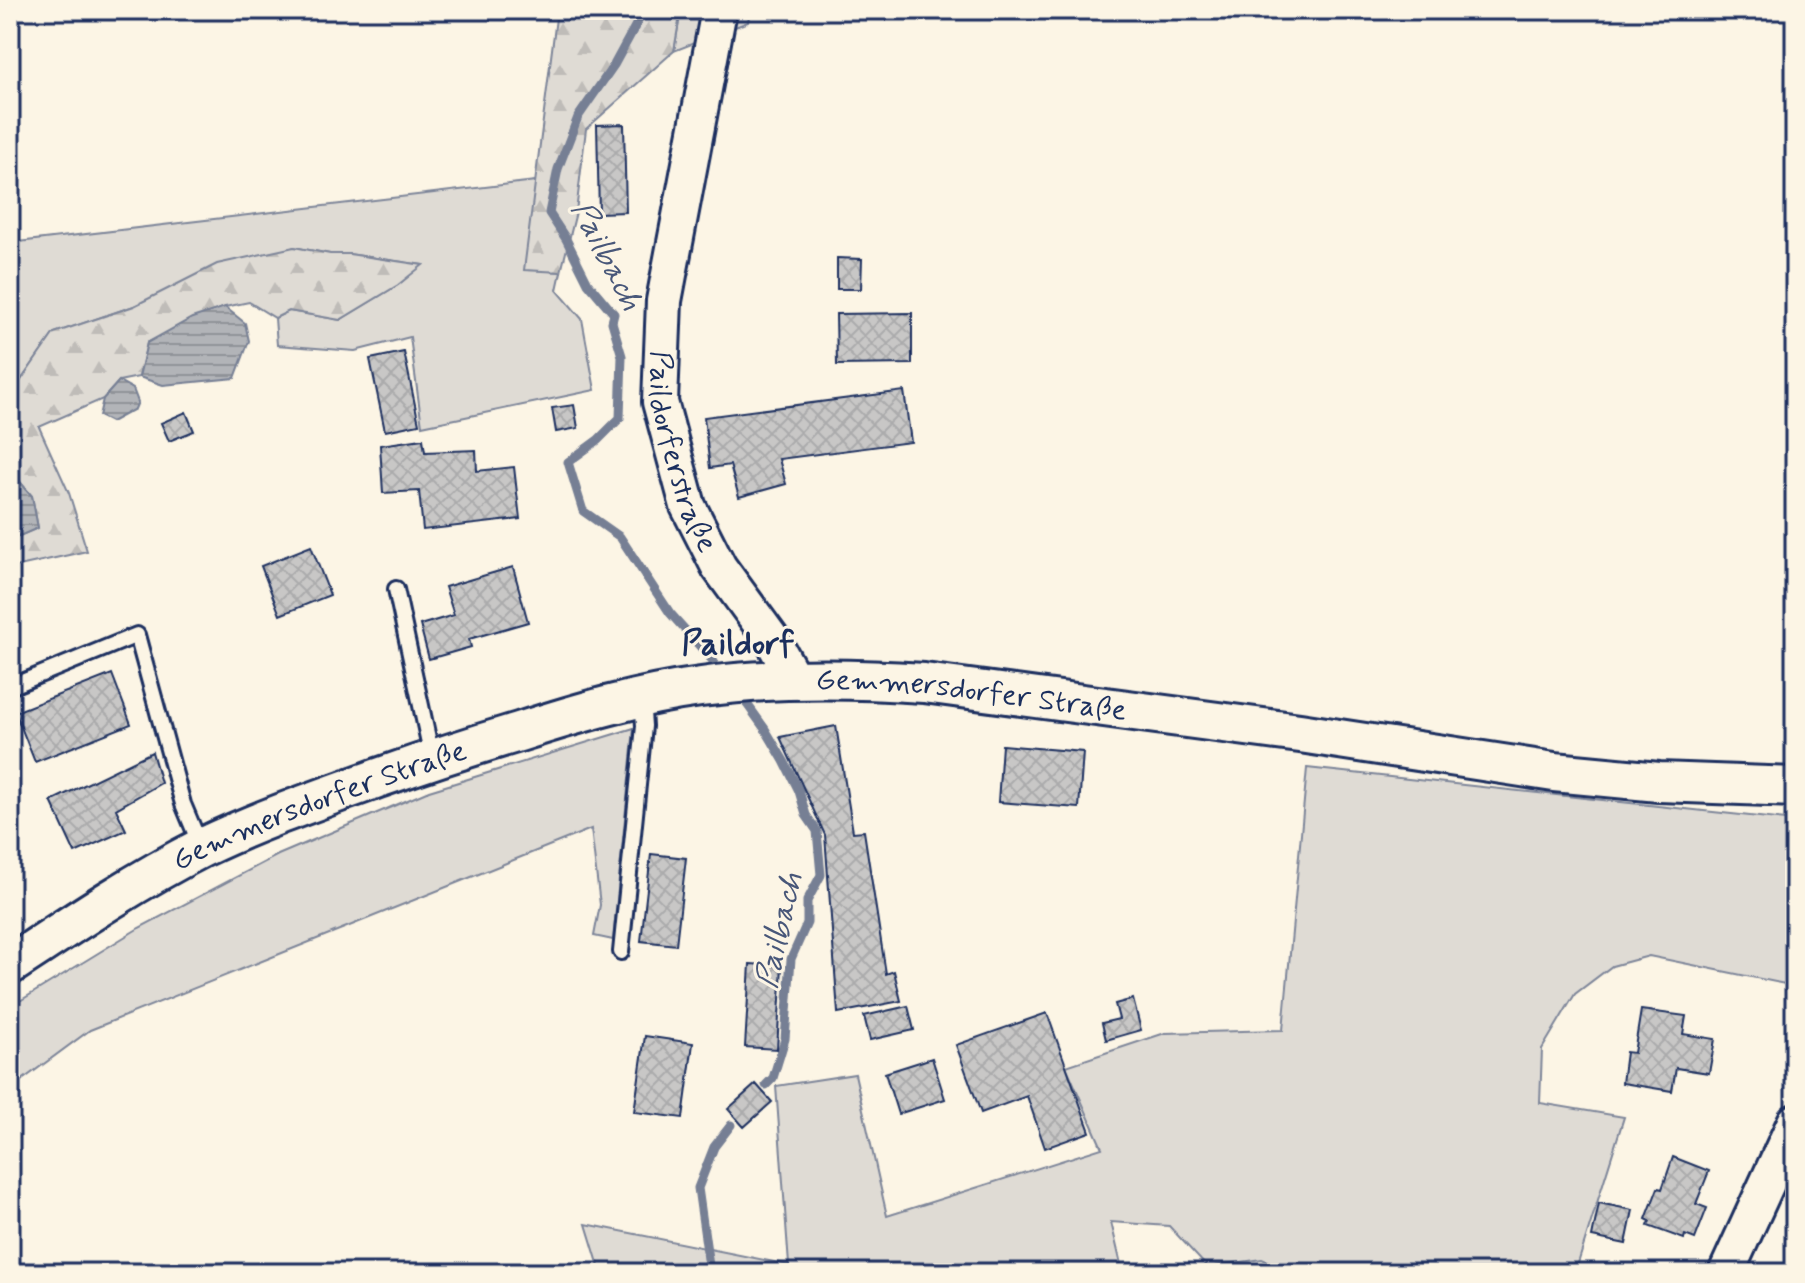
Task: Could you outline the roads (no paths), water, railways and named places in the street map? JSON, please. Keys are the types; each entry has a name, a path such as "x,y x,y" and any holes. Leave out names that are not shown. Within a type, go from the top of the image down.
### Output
{"main road":[{"name":"Gemmersdorfer Straße","path":"10,965 119,893 202,848 288,811 432,758 573,715 699,687 794,679 924,683 1300,733 1554,772 1659,782 1795,787"}],"street":[{"name":"Paildorferstraße","path":"719,10 664,301 660,402 688,506 719,567 773,641 794,679"},
{"path":"1726,1273 1795,1122"}],"lane":[{"path":"396,589 432,758"},
{"path":"10,687 137,635 183,804 202,848"},
{"path":"621,952 644,726 642,698"}],"waterway":[{"name":"Pailbach","path":"644,10 614,65 578,117 558,169 549,213 588,283 614,314 612,322 622,356 620,418 598,440 568,462 583,511 620,537 670,613 714,662"},
{"name":"Pailbach","path":"747,704 784,761 799,791 806,815 817,831 821,875 807,901 807,923 791,959 785,1039 773,1078 766,1085"},
{"name":"Pailbach","path":"710,1273 698,1188 714,1147 731,1125"}],"district":[{"name":"Paildorf","path":"738,642"}]}
